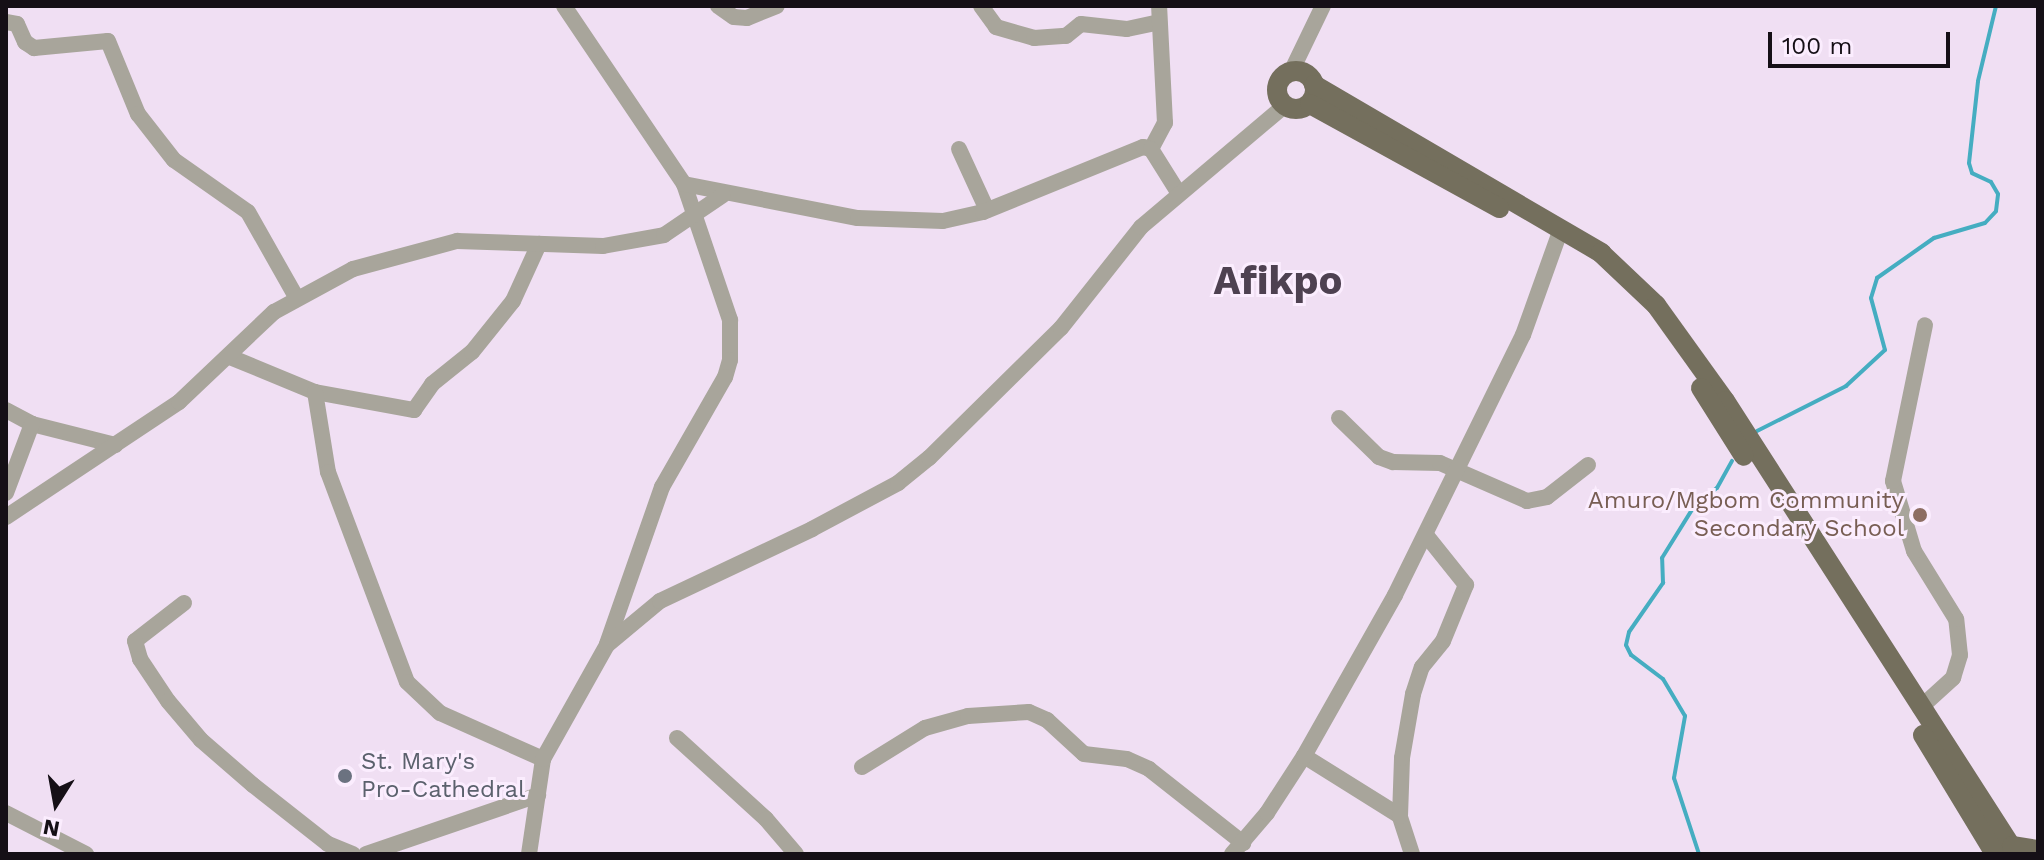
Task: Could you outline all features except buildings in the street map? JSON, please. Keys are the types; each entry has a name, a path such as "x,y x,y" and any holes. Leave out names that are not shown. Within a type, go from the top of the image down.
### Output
{"main road":[{"path":"1312,94 1298,109 1284,106 1277,87 1292,70 1306,74 1312,94 1626,273 1685,343 1920,708 2008,851"},
{"path":"1559,234 1619,280 1677,350 2008,851"},
{"path":"2008,851 2038,850"}],"street":[{"path":"529,854 543,759 607,645 662,487 688,436 715,398 730,360 730,320 693,219 684,184 564,6"},
{"path":"576,23 585,6"},
{"path":"718,6 734,17 747,18 777,6"},
{"path":"981,6 996,27 1034,38 1066,36 1081,24 1127,29 1159,14 1165,123 1151,149"},
{"path":"1292,70 1323,6"},
{"path":"6,22 17,24 25,42 34,48 108,41 138,114 174,160 248,212 296,297"},
{"path":"607,645 655,605 812,529 898,483 929,458 1061,328 1141,227 1178,192 1284,106"},
{"path":"959,149 987,210"},
{"path":"684,184 723,195 909,222 943,221 987,210 1129,150 1151,149"},
{"path":"1151,149 1178,192"},
{"path":"6,517 179,402 296,297 399,253 457,241 603,246 664,235 693,219 723,195"},
{"path":"862,767 925,728 968,716 1029,712 1047,720 1084,754 1127,759 1149,769 1237,849 1304,756 1426,535 1523,335 1559,234"},
{"path":"230,357 315,392 420,408 432,384 472,352 513,301 539,244"},
{"path":"1920,708 1953,678 1960,655 1956,619 1914,551 1893,481 1925,325"},
{"path":"315,392 328,472 407,682 440,713 543,759"},
{"path":"6,410 32,424 115,445"},
{"path":"1339,418 1379,457 1410,463 1428,460 1511,497 1538,502 1588,465"},
{"path":"6,493 10,464 32,424"},
{"path":"1412,854 1400,816 1402,758 1413,694 1422,667 1443,641 1466,585 1426,535"},
{"path":"625,593 636,604 655,605"},
{"path":"184,603 135,641 140,659 168,701 253,785 328,844 353,854"},
{"path":"677,738 766,819 796,854"},
{"path":"1304,756 1400,816"},
{"path":"366,854 538,795"},
{"path":"6,813 86,854"}],"waterway":[{"path":"1757,431 1846,386 1885,350 1871,298 1877,278 1934,238 1985,223 1996,211 1998,194 1991,182 1972,173 1969,163 1978,81 1996,6"},
{"path":"1699,854 1674,778 1685,716 1663,679 1631,655 1626,645 1629,632 1663,583 1662,558 1693,508 1717,488 1732,461"}],"place":[{"name":"Amuro/Mgbom Community Secondary School","path":"1920,515"},
{"name":"St. Mary's Pro-Cathedral","path":"345,776"}],"district":[{"name":"Afikpo","path":"1278,281"}]}
